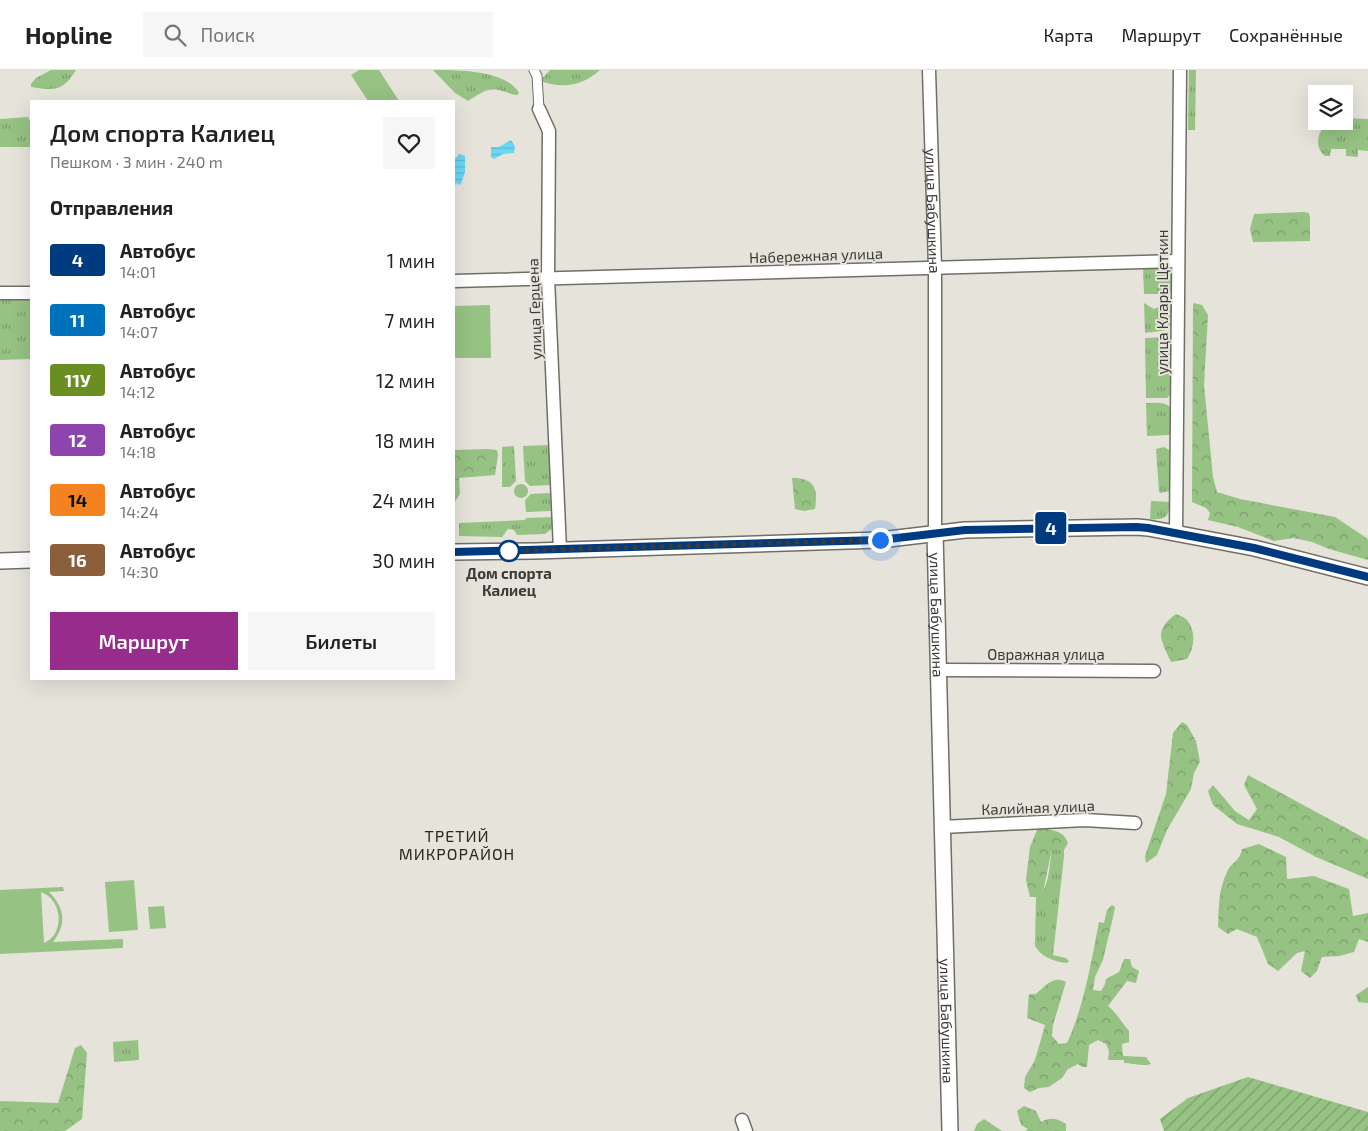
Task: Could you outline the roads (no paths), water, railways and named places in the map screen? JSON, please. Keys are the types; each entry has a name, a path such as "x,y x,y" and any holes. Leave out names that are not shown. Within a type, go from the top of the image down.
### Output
{"street":[{"name":"улица Герцена","path":"534,70 537,76 539,109 549,131 548,278 560,550"},
{"name":"улица Бабушкина","path":"929,70 935,268 935,533 950,1131"},
{"name":"улица Клары Цеткин","path":"1176,533 1180,70"},
{"name":"Набережная улица","path":"455,281 1178,261"},
{"path":"0,294 30,293"},
{"path":"455,552 880,540 965,530 1137,527 1254,548 1368,577"},
{"path":"0,561 30,560"},
{"name":"Овражная улица","path":"938,670 1154,671"},
{"name":"Калийная улица","path":"942,828 1085,820 1136,823"}],"water":[{"path":"511,140 515,146 514,153 503,154 494,159 491,157 491,147 499,147"},
{"path":"459,154 465,156 465,172 459,185 457,183 455,184 455,159"}],"place":[{"name":"Дом спорта Калиец","path":"509,551"}],"district":[{"name":"ТРЕТИЙ МИКРОРАЙОН","path":"457,844"}]}
